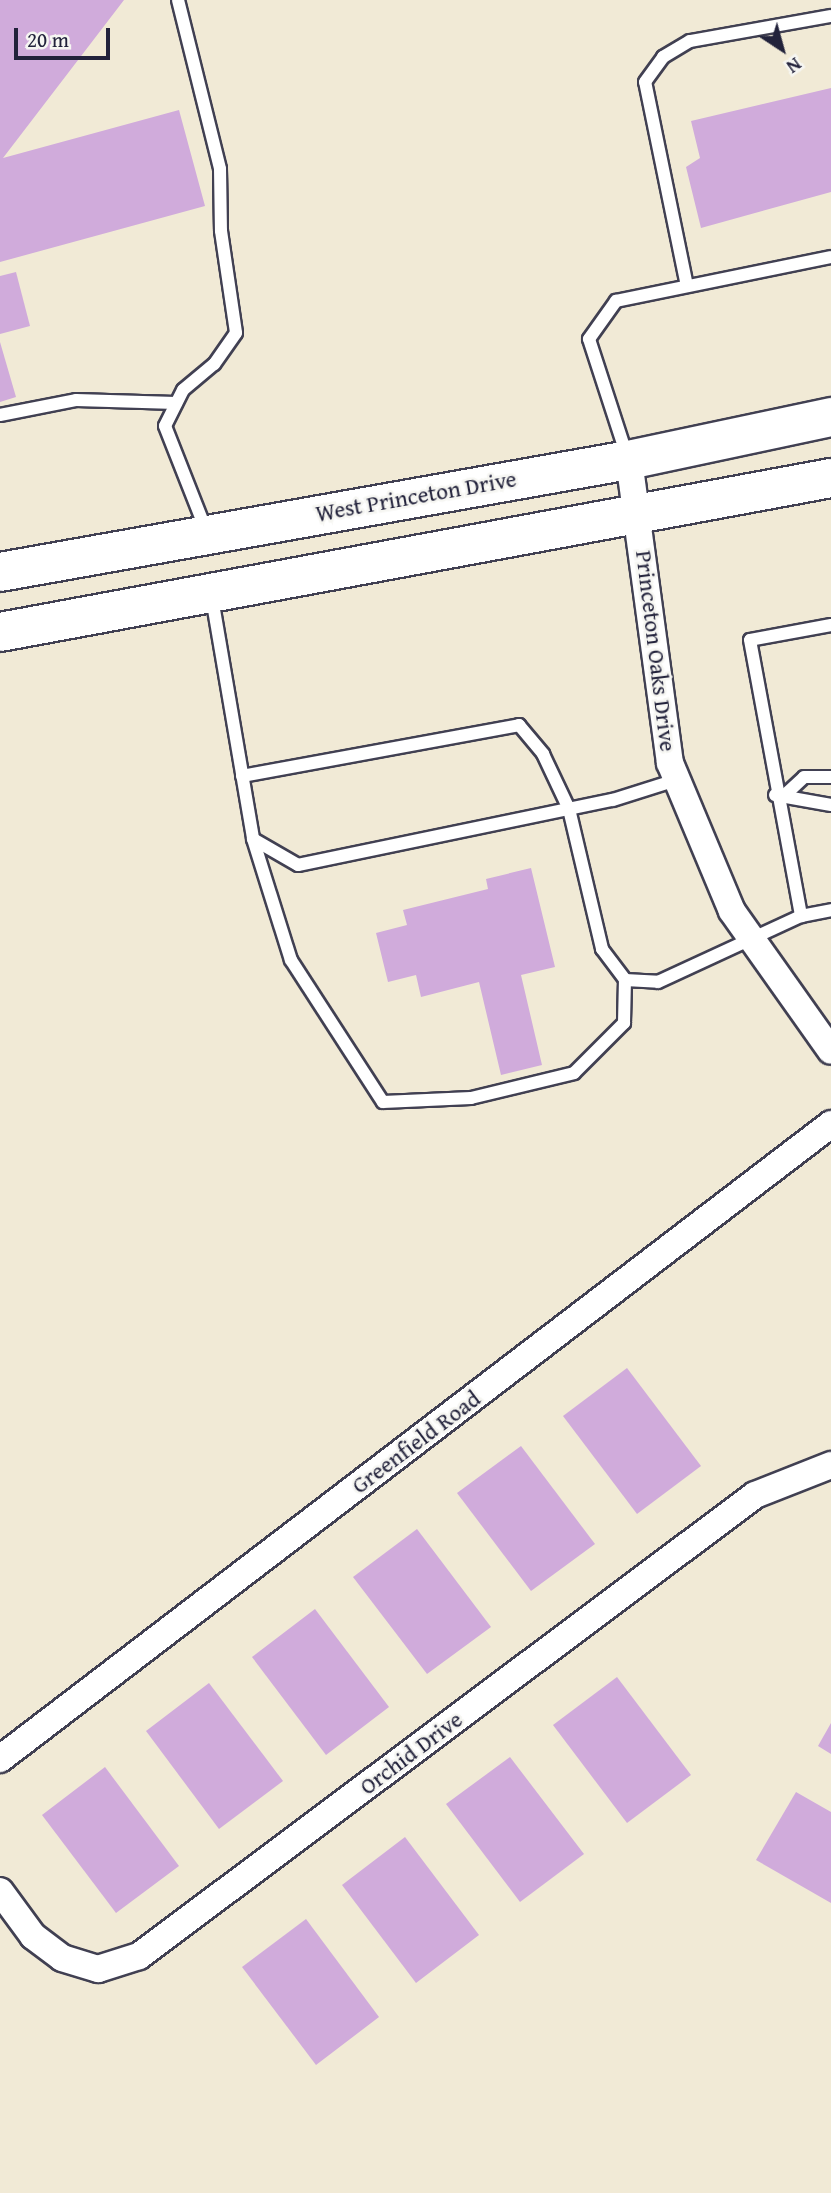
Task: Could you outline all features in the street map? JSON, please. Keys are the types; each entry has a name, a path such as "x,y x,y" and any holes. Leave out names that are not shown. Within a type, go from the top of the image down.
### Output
{"highway":[{"name":"West Princeton Drive","path":"0,572 207,532 629,460 831,417"},
{"path":"0,632 211,591 640,517 831,478"}],"street":[{"name":"Princeton Oaks Drive","path":"629,460 640,517 660,718 676,780 716,879 752,942 831,1051"},
{"name":"Greenfield Road","path":"0,1759 831,1124"},
{"name":"Orchid Drive","path":"0,1891 33,1936 62,1958 98,1969 139,1956 755,1495 831,1465"}],"lane":[{"path":"178,0 220,169 221,231 236,333 176,403 164,426 207,532"},
{"path":"687,285 645,82 663,57 690,41 831,16"},
{"path":"629,460 589,339 616,300 831,257"},
{"path":"0,415 76,400 176,403"},
{"path":"211,591 242,776 253,839 291,960 383,1102 471,1098 573,1073 624,1023 625,980 602,949 569,809 543,754 519,725 242,776"},
{"path":"801,916 781,794 750,640 831,625"},
{"path":"781,794 804,778 831,776"},
{"path":"253,839 298,865 569,809 676,780"},
{"path":"781,794 831,805"},
{"path":"625,980 658,982 752,942 801,916 831,910"}],"building":[{"path":"0,0 124,0 3,158 179,110 205,206 0,262"},
{"path":"831,88 831,192 701,228 686,167 700,158 691,121"},
{"path":"16,272 30,326 0,334 0,276"},
{"path":"0,342 16,397 0,402"},
{"path":"531,868 555,967 521,975 542,1065 501,1075 479,982 421,997 416,975 388,982 376,933 407,925 403,910 488,889 486,879"},
{"path":"627,1368 701,1466 637,1514 563,1416"},
{"path":"521,1446 595,1544 531,1591 457,1493"},
{"path":"417,1529 491,1627 427,1674 353,1577"},
{"path":"315,1609 389,1707 326,1755 252,1657"},
{"path":"617,1677 691,1775 627,1823 553,1725"},
{"path":"209,1683 283,1781 219,1829 146,1731"},
{"path":"831,1723 831,1754 818,1746"},
{"path":"510,1757 584,1854 520,1902 446,1804"},
{"path":"105,1767 179,1866 116,1913 42,1815"},
{"path":"796,1792 831,1812 831,1903 756,1860"},
{"path":"405,1837 479,1935 416,1983 342,1885"},
{"path":"306,1919 379,2017 316,2065 242,1967"}]}
